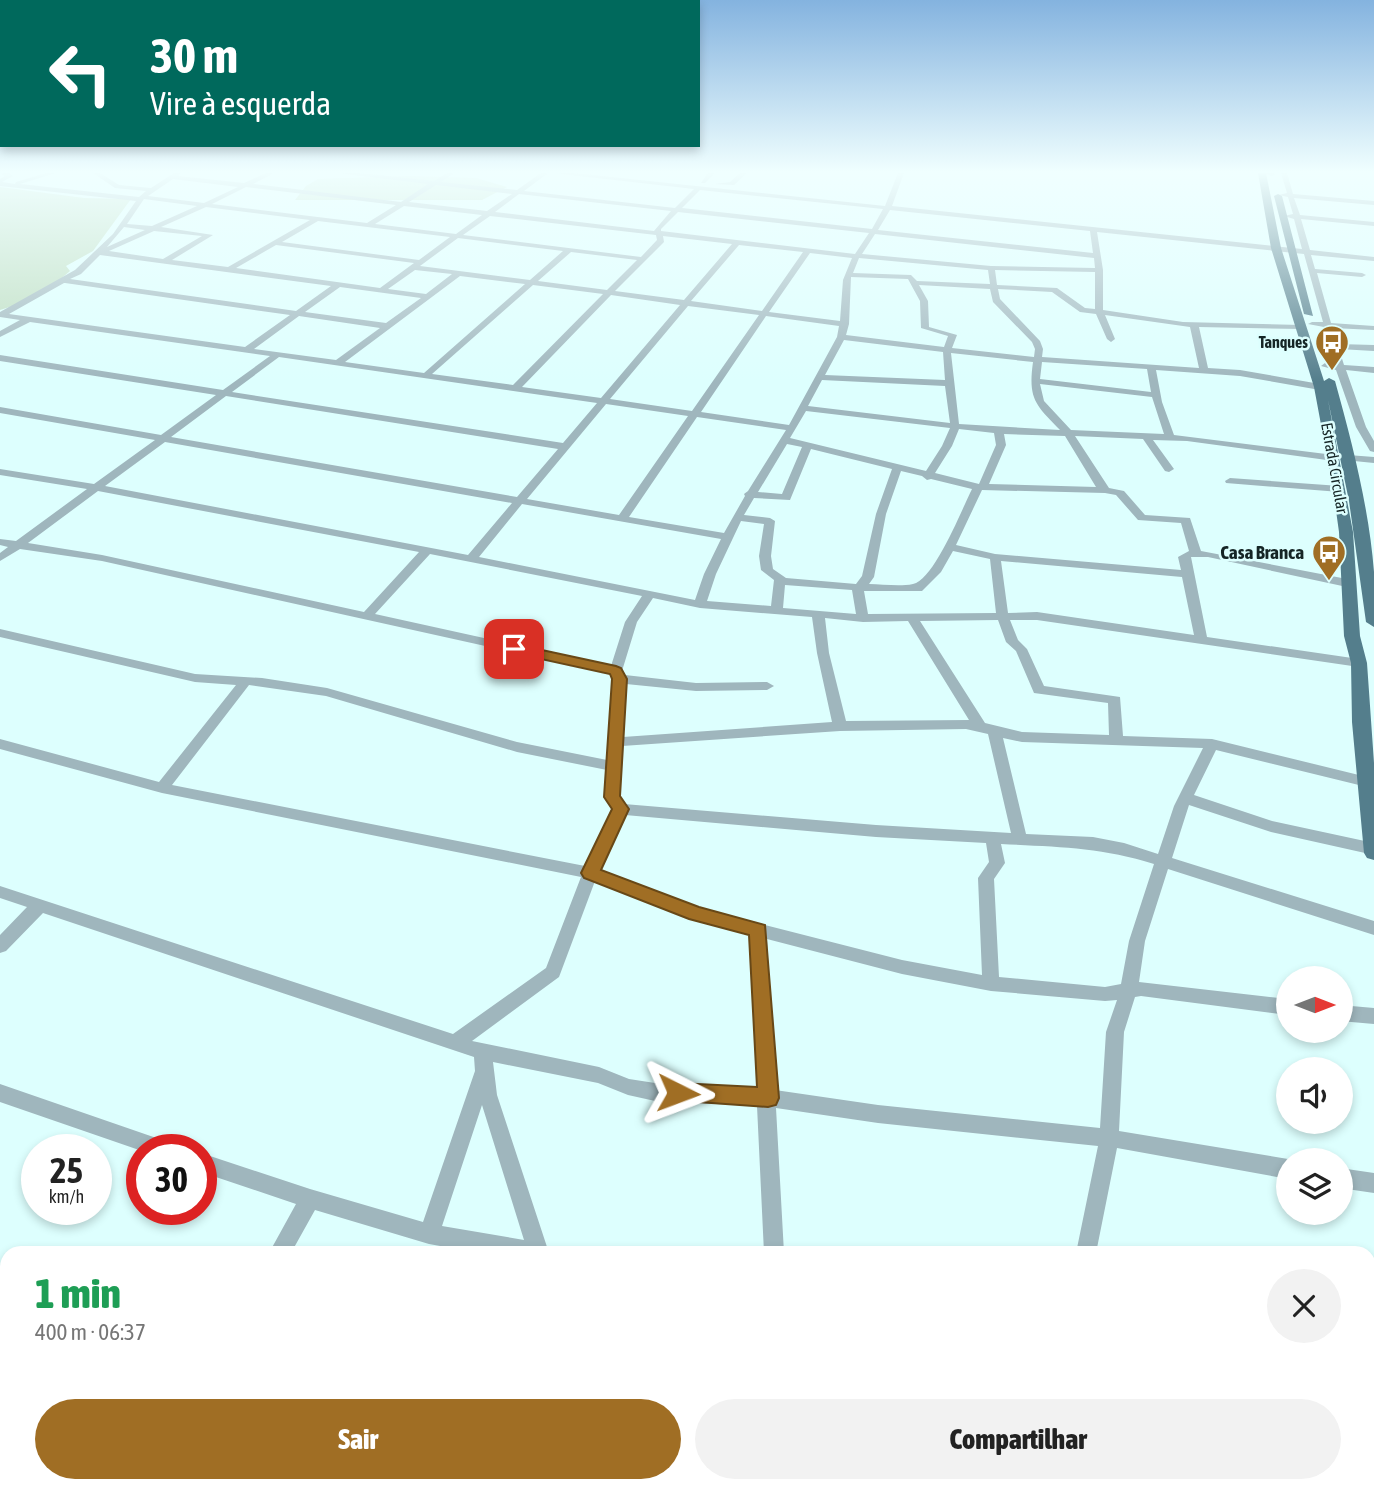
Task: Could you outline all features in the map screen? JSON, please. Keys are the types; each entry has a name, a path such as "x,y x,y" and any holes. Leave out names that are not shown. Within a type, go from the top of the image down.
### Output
{"main road":[{"name":"Estrada Circular","path":"1275,243 1307,325 1320,387 1341,458 1340,489 1346,532 1347,583 1352,636 1359,663 1374,851"},
{"path":"1289,243 1307,325 1325,366 1341,458 1371,588 1374,622"}],"street":[{"path":"1,314 65,281 106,243"},
{"path":"98,252 121,243"},
{"path":"166,260 196,243"},
{"path":"230,269 275,243 417,264 459,273 845,324"},
{"path":"383,289 448,243"},
{"path":"511,243 643,259"},
{"path":"517,387 659,243"},
{"path":"470,561 736,243"},
{"path":"743,243 991,268 1099,270"},
{"path":"700,604 737,517 792,428 841,337 845,324 848,275 865,243"},
{"path":"978,243 1098,256"},
{"path":"1096,243 1099,270 1099,312 1111,339"},
{"path":"1240,243 1276,246"},
{"path":"1243,243 1374,259"},
{"path":"1302,243 1314,271 1314,283 1340,368 1361,427 1374,449"},
{"path":"428,373 569,250"},
{"path":"622,519 808,250"},
{"path":"98,252 425,296"},
{"path":"991,268 992,289 1004,310 1036,341 1038,360 1035,381 1039,402 1066,431 1090,472 1105,490"},
{"path":"1314,271 1362,275"},
{"path":"339,362 459,273"},
{"path":"848,275 904,274 916,283 924,300 925,328 953,335 947,351 948,383 955,427 928,477"},
{"path":"65,281 386,326"},
{"path":"247,350 340,283"},
{"path":"916,283 992,289 1058,290 1081,310 1194,325 1328,325 1374,328"},
{"path":"1,314 428,373 792,428"},
{"path":"0,334 31,318"},
{"path":"1194,325 1204,371"},
{"path":"841,337 1038,360 1240,373 1320,387"},
{"path":"1334,346 1374,348"},
{"path":"0,558 278,354"},
{"path":"0,359 566,447"},
{"path":"1325,366 1374,370"},
{"path":"1151,368 1156,396 1170,436"},
{"path":"819,377 948,383"},
{"path":"1035,381 1156,396"},
{"path":"801,408 955,427 1170,436 1374,460"},
{"path":"0,410 727,537"},
{"path":"1361,427 1374,427"},
{"path":"737,517 770,521 765,556 767,570 780,580 918,588 935,574 980,487 1001,445 998,430"},
{"path":"1145,435 1170,469"},
{"path":"785,440 928,477 980,487 1105,490 1120,493 1142,518 1186,520 1196,554"},
{"path":"750,494 786,498 808,445"},
{"path":"859,585 868,577 881,514 897,469"},
{"path":"0,472 145,495 648,596 700,604 863,618 1002,615 1078,620 1359,663"},
{"path":"1230,481 1340,489"},
{"path":"0,542 102,558 618,675 696,687 767,686"},
{"path":"948,547 995,557 1185,574"},
{"path":"367,616 426,552"},
{"path":"1201,639 1185,574 1184,557 1196,554 1347,583"},
{"path":"995,557 1002,615 1012,642 1021,649 1039,690 1115,700 1116,740"},
{"path":"777,612 780,580"},
{"path":"859,585 863,618"},
{"path":"620,809 612,797 618,675 631,622 648,596"},
{"path":"818,615 823,653 840,726"},
{"path":"912,618 980,726"},
{"path":"0,633 195,678 246,681 327,692 491,740 612,766"},
{"path":"162,788 246,681"},
{"path":"615,742 840,726 980,726 995,734 1212,744 1367,782"},
{"path":"995,734 1020,840"},
{"path":"0,744 162,788 590,873 696,914 902,967 992,984 1105,994 1129,989 1276,1006"},
{"path":"1087,1246 1109,1138 1115,1032 1129,989 1137,941 1185,798 1212,744"},
{"path":"1185,798 1271,825 1374,851"},
{"path":"620,809 993,839 1093,843 1374,928"},
{"path":"456,1042 553,972 590,873 620,809"},
{"path":"992,984 986,878 997,863 993,839"},
{"path":"0,892 482,1052 599,1075 628,1087 655,1092 768,1098 878,1114 1109,1138 1276,1167"},
{"path":"0,946 40,905"},
{"path":"758,930 774,1246"},
{"path":"1353,1014 1374,1016"},
{"path":"482,1052 483,1074 537,1246"},
{"path":"429,1234 483,1074"},
{"path":"0,1093 126,1137"},
{"path":"217,1167 310,1199 429,1234 498,1246"},
{"path":"1353,1180 1374,1183"},
{"path":"283,1246 310,1199"}],"green space":[{"path":"0,243 99,243 93,251 66,266 70,271 45,290 28,300 0,310"}],"place":[{"name":"Tanques","path":"1332,372"},
{"name":"Casa Branca","path":"1329,582"}],"route":[{"path":"514,649 616,671 620,679 612,797 620,809 590,873 696,914 758,930 768,1098 678,1093"}]}
